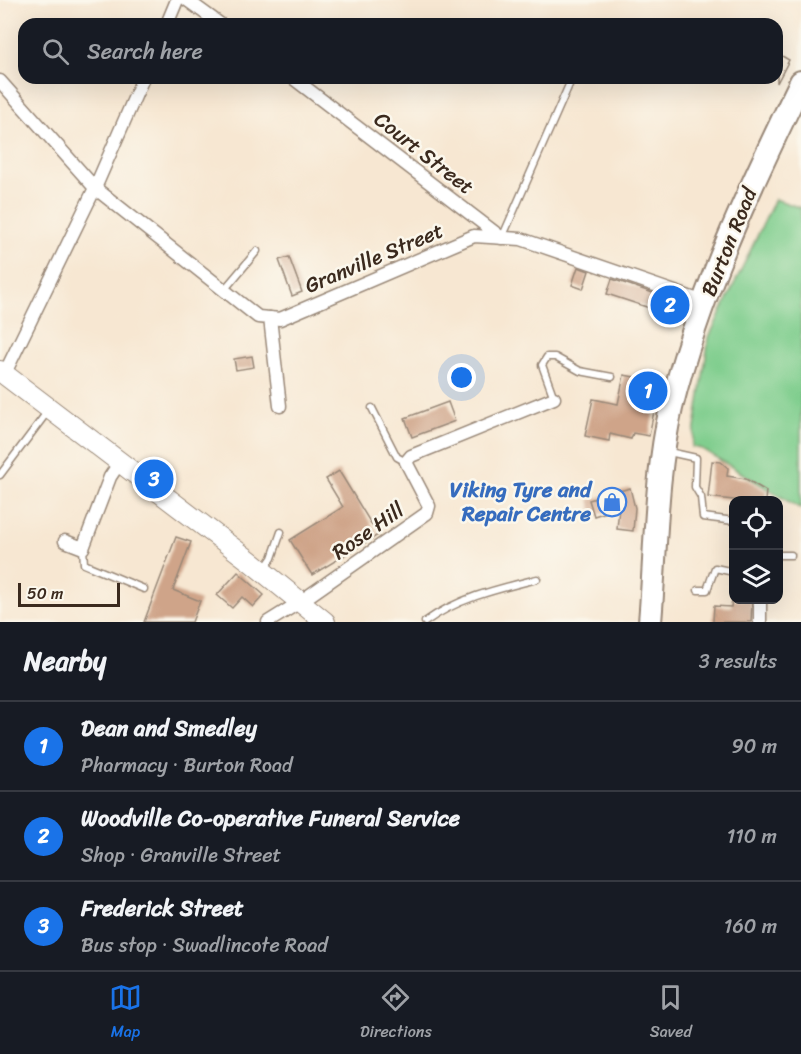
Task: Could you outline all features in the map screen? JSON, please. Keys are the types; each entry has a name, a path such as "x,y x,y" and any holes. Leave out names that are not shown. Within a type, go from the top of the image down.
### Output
{"highway":[{"name":"Burton Road","path":"650,622 663,451 671,410 704,302 755,177 801,82"}],"main road":[{"path":"2,373 263,571 325,622"}],"street":[{"path":"170,18 177,0"},
{"path":"188,0 212,18"},
{"path":"0,81 95,188 258,317 270,318 280,406"},
{"path":"2,373 95,188 140,84"},
{"name":"Court Street","path":"301,84 502,238"},
{"name":"Granville Street","path":"270,318 280,319 474,236 521,239 704,302"},
{"path":"406,462 411,456 554,398"},
{"path":"65,541 82,548 110,477 120,462"},
{"name":"Rose Hill","path":"268,622 427,513 429,506 406,462"},
{"path":"760,604 760,622"}],"lane":[{"path":"502,238 569,84"},
{"path":"224,290 256,251"},
{"path":"554,398 542,364 547,357 555,357 580,371 612,377"},
{"path":"372,408 396,457 406,462"},
{"path":"0,476 50,409"},
{"path":"663,451 696,458 695,487 701,497 704,517 729,520"},
{"path":"263,571 272,558 281,532"},
{"path":"82,548 84,564 144,588"},
{"path":"783,555 791,555"},
{"path":"698,590 707,590 715,568 729,571"},
{"path":"424,622 438,612 480,593 537,579"}],"green space":[{"path":"775,199 801,208 801,509 702,449 692,447 709,337"}],"building":[{"path":"783,56 789,60 783,72"},
{"path":"289,257 302,292 292,296 279,260"},
{"path":"578,267 589,271 583,289 572,285"},
{"path":"612,279 688,305 683,319 607,294"},
{"path":"252,356 254,367 236,370 234,359"},
{"path":"624,375 660,382 649,436 633,433 631,439 610,434 609,441 585,436 593,399 618,404"},
{"path":"448,402 455,421 412,437 405,418"},
{"path":"712,461 721,462 728,468 727,476 746,479 766,491 766,496 729,496 729,499 708,497"},
{"path":"339,471 378,535 312,575 290,540 343,507 326,479"},
{"name":"Viking Tyre and Repair Centre","path":"630,488 635,508 633,531 617,529 619,508 594,516 589,500"},
{"path":"176,537 191,542 173,590 200,601 192,622 144,622"},
{"path":"238,572 264,595 253,607 242,597 232,608 217,595"},
{"path":"731,604 752,604 751,622 713,622 714,606 731,607"}],"place":[{"name":"Woodville Co-operative Funeral Service","path":"670,305"},
{"name":"Dean and Smedley","path":"648,391"},
{"name":"Frederick Street","path":"154,479"},
{"name":"Viking Tyre and Repair Centre","path":"612,502"}]}
